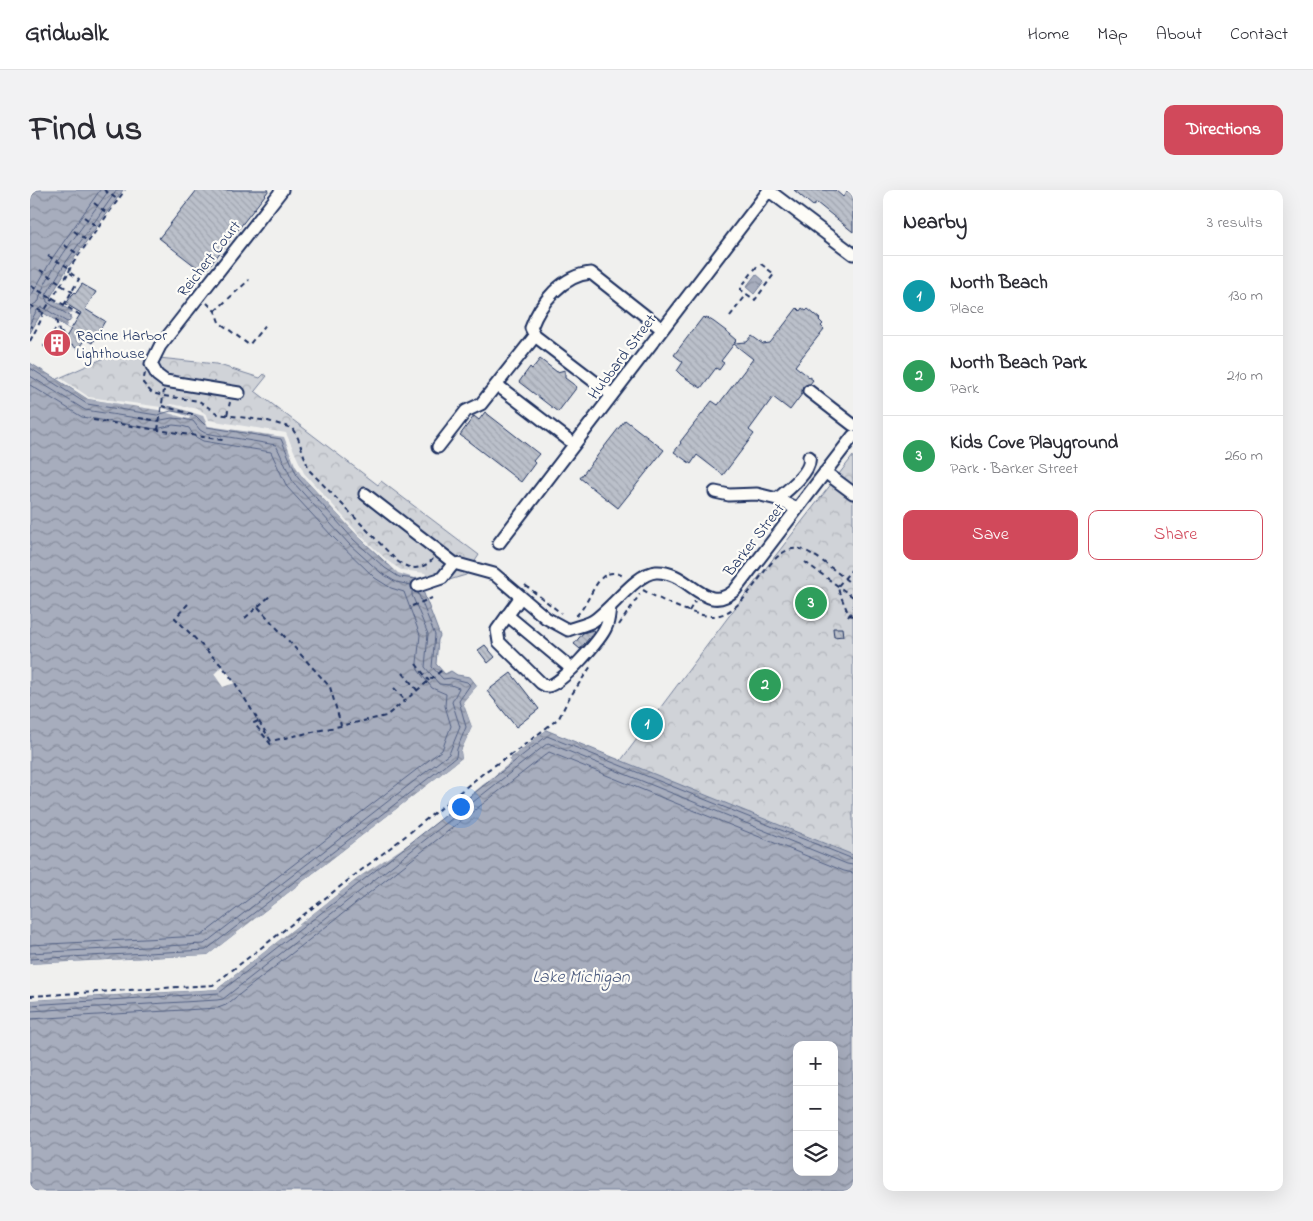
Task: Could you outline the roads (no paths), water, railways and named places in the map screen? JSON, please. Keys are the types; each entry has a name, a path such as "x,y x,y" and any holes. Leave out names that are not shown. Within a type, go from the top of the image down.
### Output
{"street":[{"name":"Reichert Court","path":"235,393 166,381 157,375 151,364 160,346 282,190"},
{"path":"769,190 853,254"},
{"name":"Hubbard Street","path":"499,543 769,190"},
{"path":"612,395 535,336 531,328 536,314 554,291 580,274 591,274 662,330"},
{"path":"438,447 466,411 480,404 497,386 535,336"},
{"path":"497,386 574,444"},
{"path":"809,391 853,426"},
{"name":"Barker Street","path":"610,607 654,572 666,572 681,578 711,599 720,600 727,597 735,590 853,436"},
{"path":"777,498 790,489 809,465 809,456"},
{"path":"825,472 853,493"},
{"path":"715,492 729,495 757,494 777,498 797,509"},
{"path":"365,494 454,563 494,574 520,598 546,618 568,630 593,621 610,607"},
{"path":"418,586 442,578 454,563"},
{"path":"520,598 497,630 499,642 541,683 549,686 582,659 607,626 610,607"},
{"path":"507,615 572,669"}],"water":[{"path":"30,190 123,190 68,267 50,298 79,316 71,330 42,312 30,333"},
{"path":"756,274 764,281 754,294 746,287"},
{"path":"30,363 88,399 163,409 175,406 188,408 200,413 208,423 285,435 301,475 358,536 387,564 400,572 424,575 429,586 423,591 440,636 436,664 445,674 451,671 457,675 470,677 477,686 463,702 472,727 461,751 462,758 208,955 30,964"},
{"name":"Lake Michigan","path":"546,730 853,855 853,1191 30,1191 30,1000 217,989"}],"place":[{"name":"Racine Harbor Lighthouse","path":"57,343"},
{"name":"Kids Cove Playground","path":"811,603"},
{"name":"North Beach Park","path":"765,685"},
{"name":"North Beach","path":"647,724"}]}
